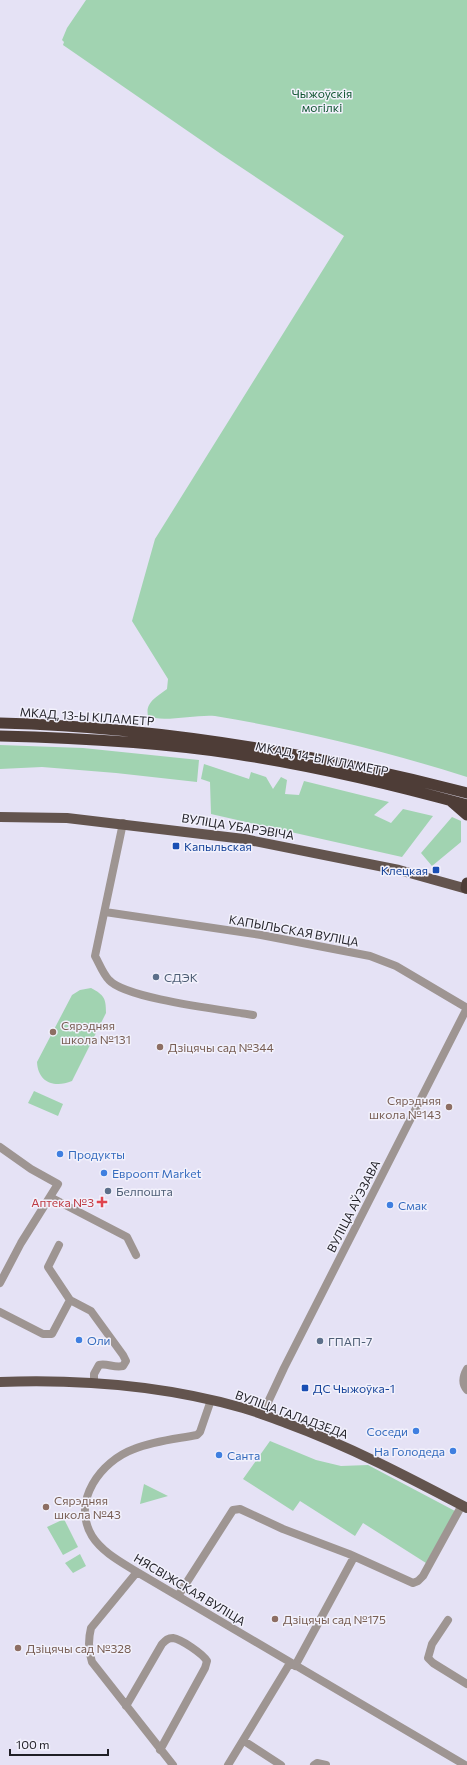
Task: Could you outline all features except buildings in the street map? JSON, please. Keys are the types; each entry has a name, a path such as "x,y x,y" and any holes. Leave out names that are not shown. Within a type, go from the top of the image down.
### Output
{"highway":[{"name":"МКАД, 13-Ы КІЛАМЕТР","path":"0,723 42,724 171,741"},
{"name":"МКАД, 13-Ы КІЛАМЕТР","path":"0,736 117,741 171,741"},
{"name":"МКАД, 14-Ы КІЛАМЕТР","path":"171,741 288,752 382,772 467,794"},
{"name":"МКАД, 14-Ы КІЛАМЕТР","path":"171,741 298,765 397,786 467,805"},
{"path":"448,800 467,815"}],"main road":[{"name":"ВУЛІЦА УБАРЭВІЧА","path":"0,817 53,817 123,823 222,836 294,848 467,886"},
{"name":"ВУЛІЦА ГАЛАДЗЕДА","path":"0,1382 94,1379 156,1389 244,1408 352,1449 464,1507"}],"street":[{"path":"123,823 95,956 109,980 121,988 149,997 254,1015"},
{"name":"КАПЫЛЬСКАЯ ВУЛІЦА","path":"105,912 261,935 370,956 396,966 467,1008"},
{"name":"ВУЛІЦА АЎЭЗАВА","path":"262,1415 284,1368 467,1008"},
{"path":"0,1147 31,1169 58,1184 21,1243 0,1283"},
{"path":"50,1197 127,1237 136,1255"},
{"path":"59,1245 48,1267 70,1300 90,1311 123,1354 126,1362 123,1366 118,1367 105,1364 99,1365 94,1379"},
{"path":"0,1312 43,1334 52,1334 70,1300"},
{"path":"465,1372 462,1382 467,1390"},
{"name":"НЯСВІЖСКАЯ ВУЛІЦА","path":"211,1400 200,1432 197,1435 150,1444 121,1455 100,1471 88,1495 84,1507 87,1524 92,1536 100,1546 111,1555 137,1572 464,1765"},
{"path":"178,1596 233,1510 236,1509 240,1509 283,1529 354,1557 413,1584 423,1576 464,1507"},
{"path":"228,1765 293,1664 354,1557"},
{"path":"137,1572 91,1628 88,1638 88,1651 92,1662 173,1765"},
{"path":"448,1620 432,1644 428,1658 432,1663 467,1684"},
{"path":"126,1706 162,1644 167,1639 175,1638 203,1655 207,1661 205,1668 160,1750"},
{"path":"244,1741 281,1765"},
{"path":"314,1765 317,1763 326,1765"}],"green space":[{"name":"Чыжоўскія могілкі","path":"86,0 467,0 467,777 405,758 279,728 215,716 162,719 148,716 148,707 150,703 167,689 168,679 132,621 155,539 344,236 221,154 63,45 64,42 62,40 67,28"},
{"path":"0,745 83,748 199,760 197,782 42,767 0,769"},
{"path":"204,764 249,779 251,772 266,777 273,789 281,777 287,780 285,794 299,795 304,781 389,802 374,815 391,823 403,809 433,816 402,857 211,814 210,782 201,779"},
{"path":"452,817 461,821 461,842 432,866 421,853"},
{"path":"91,988 99,993 105,1000 106,1013 72,1081 60,1084 48,1082 40,1075 37,1062 72,995 80,990"},
{"path":"34,1091 63,1104 58,1116 28,1103"},
{"path":"270,1441 316,1460 341,1466 368,1465 455,1511 426,1563 363,1523 355,1536 300,1501 293,1511 243,1479"},
{"path":"144,1484 168,1496 140,1504"},
{"path":"64,1519 78,1547 63,1555 47,1527"},
{"path":"80,1554 86,1566 73,1573 65,1563"}],"place":[{"name":"Капыльская","path":"176,846"},
{"name":"Клецкая","path":"436,870"},
{"name":"СДЭК","path":"156,977"},
{"name":"Сярэдняя школа №131","path":"53,1032"},
{"name":"Дзіцячы сад №344","path":"160,1047"},
{"name":"Сярэдняя школа №143","path":"449,1107"},
{"name":"Продукты","path":"60,1154"},
{"name":"Евроопт Market","path":"104,1173"},
{"name":"Белпошта","path":"108,1191"},
{"name":"Аптека №3","path":"102,1202"},
{"name":"Смак","path":"390,1205"},
{"name":"Оли","path":"79,1340"},
{"name":"ГПАП-7","path":"320,1341"},
{"name":"ДС Чыжоўка-1","path":"305,1388"},
{"name":"Соседи","path":"416,1431"},
{"name":"На Голодеда","path":"453,1451"},
{"name":"Санта","path":"219,1455"},
{"name":"Сярэдняя школа №43","path":"46,1507"},
{"name":"Дзіцячы сад №175","path":"275,1619"},
{"name":"Дзіцячы сад №328","path":"18,1648"}]}
